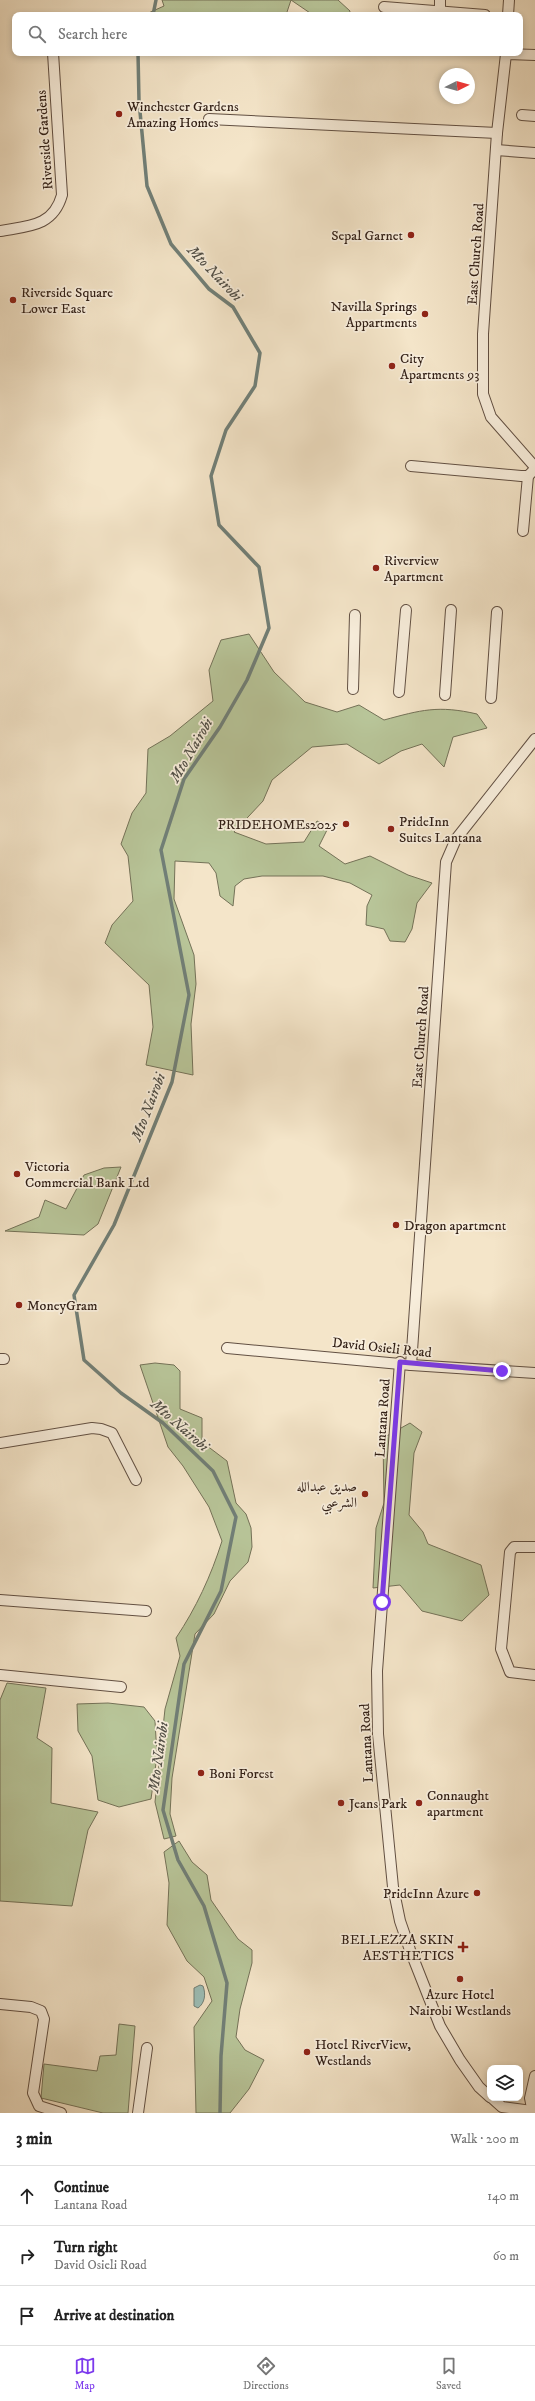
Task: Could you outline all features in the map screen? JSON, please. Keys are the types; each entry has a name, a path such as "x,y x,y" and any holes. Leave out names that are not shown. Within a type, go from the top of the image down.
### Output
{"street":[{"path":"440,0 440,11"},
{"path":"508,12 509,0"},
{"path":"384,7 451,12"},
{"name":"East Church Road","path":"523,54 535,55"},
{"name":"Riverside Gardens","path":"0,231 37,224 55,212 61,199 52,56"},
{"name":"East Church Road","path":"506,56 497,133 482,353 483,394 491,417 533,471"},
{"path":"522,115 535,116"},
{"path":"209,119 497,133"},
{"path":"496,150 535,153"},
{"path":"412,466 533,471 523,531"},
{"path":"399,692 406,610"},
{"path":"445,695 451,610"},
{"path":"491,698 497,612"},
{"path":"352,689 355,615"},
{"name":"East Church Road","path":"410,1365 446,862 456,839 535,739"},
{"name":"David Osieli Road","path":"227,1348 400,1362 410,1365 535,1373"},
{"name":"Lantana Road","path":"400,1362 377,1671 378,1734 393,1888 408,1943 440,2026 460,2060 479,2086 487,2093"},
{"path":"0,1443 92,1428 101,1429 112,1433 136,1480"},
{"path":"535,1547 514,1547 510,1552 501,1649 510,1672 535,1675"},
{"path":"0,1600 146,1611"},
{"path":"0,1675 121,1687"},
{"path":"0,2004 36,2007 41,2010 44,2019 33,2093 39,2106 62,2113"},
{"path":"138,2113 147,2048"},
{"path":"532,2112 530,2098 535,2076"},
{"name":"Lantana Road","path":"495,2101 502,2107 532,2112"}],"green space":[{"path":"162,0 291,0 287,12 151,12 164,6"},
{"path":"291,0 338,0 350,11 350,12 309,12"},
{"path":"249,634 274,672 305,702 337,712 359,705 384,720 419,711 440,709 463,711 477,714 487,728 453,737 444,767 422,744 401,751 379,764 347,744 312,747 272,780 263,801 234,832 266,844 304,842 317,821 329,826 319,846 345,864 370,856 408,875 432,883 417,903 412,929 405,942 390,941 384,929 366,925 367,906 372,895 350,883 323,876 262,876 244,879 235,886 233,906 220,896 216,873 209,863 175,861 174,899 194,955 196,984 191,1024 193,1075 146,1065 153,1027 149,985 105,943 112,925 133,901 128,856 121,844 132,813 146,793 148,749 170,736 213,701 209,670 221,640"},
{"path":"121,1167 98,1224 84,1235 5,1231 39,1217 45,1200 66,1209 84,1175 104,1168"},
{"path":"155,1363 174,1365 180,1371 180,1409 202,1418 202,1442 227,1461 236,1503 246,1514 251,1528 252,1547 248,1562 230,1581 214,1614 195,1634 172,1778 170,1814 176,1836 164,1839 155,1802 165,1709 180,1656 176,1638 202,1591 213,1567 222,1541 209,1507 183,1466 168,1447 140,1365"},
{"path":"410,1423 422,1432 414,1453 409,1515 423,1532 428,1544 481,1565 489,1595 462,1621 422,1611 400,1585 373,1588 376,1528 384,1503 383,1438"},
{"path":"7,1683 46,1688 37,1738 52,1748 51,1803 98,1812 88,1830 72,1906 0,1901 0,1700"},
{"path":"108,1703 144,1707 155,1721 157,1756 151,1799 119,1807 98,1800 92,1756 78,1731 77,1704"},
{"path":"179,1841 192,1862 207,1875 211,1900 238,1939 252,1950 252,1963 240,2009 236,2037 245,2050 264,2060 249,2089 230,2113 196,2113 194,2027 212,2001 204,1977 187,1961 167,1925 169,1883 164,1852"},
{"path":"119,2024 135,2026 128,2113 103,2113 41,2098 44,2064 97,2071 100,2056 116,2055"}],"water":[{"path":"200,1985 203,1986 205,1995 202,2004 198,2008 194,2006 194,1988"}],"waterway":[{"name":"Mto Nairobi","path":"154,12 156,0"},
{"name":"Mto Nairobi","path":"138,56 139,101 147,186 171,244 209,289 233,307 260,353 255,386 226,430 211,476 219,525 259,567 269,628 247,680 220,727 184,779 161,850 189,995 172,1082 114,1225 74,1295 84,1360 121,1393 163,1423 213,1471 236,1517 221,1591 184,1664 163,1810 178,1860 204,1906 227,1983 221,2056 220,2113"}],"place":[{"name":"Winchester Gardens Amazing Homes","path":"119,114"},
{"name":"Sepal Garnet","path":"411,235"},
{"name":"Riverside Square Lower East","path":"13,300"},
{"name":"Navilla Springs Appartments","path":"425,314"},
{"name":"City Apartments 93","path":"392,366"},
{"name":"Riverview Apartment","path":"376,568"},
{"name":"PRIDEHOMEs2025","path":"346,824"},
{"name":"PrideInn Suites Lantana","path":"391,829"},
{"name":"Victoria Commercial Bank Ltd","path":"17,1174"},
{"name":"Dragon apartment","path":"396,1225"},
{"name":"MoneyGram","path":"19,1305"},
{"name":"صديق عبدالله الشرعبي","path":"365,1494"},
{"name":"Boni Forest","path":"201,1773"},
{"name":"Jeans Park","path":"341,1803"},
{"name":"Connaught apartment","path":"419,1803"},
{"name":"PrideInn Azure","path":"477,1893"},
{"name":"BELLEZZA SKIN AESTHETICS","path":"463,1947"},
{"name":"Azure Hotel Nairobi Westlands","path":"460,1979"},
{"name":"Hotel RiverView, Westlands","path":"307,2052"}],"route":[{"path":"382,1602 400,1362 410,1365 502,1371"}]}
